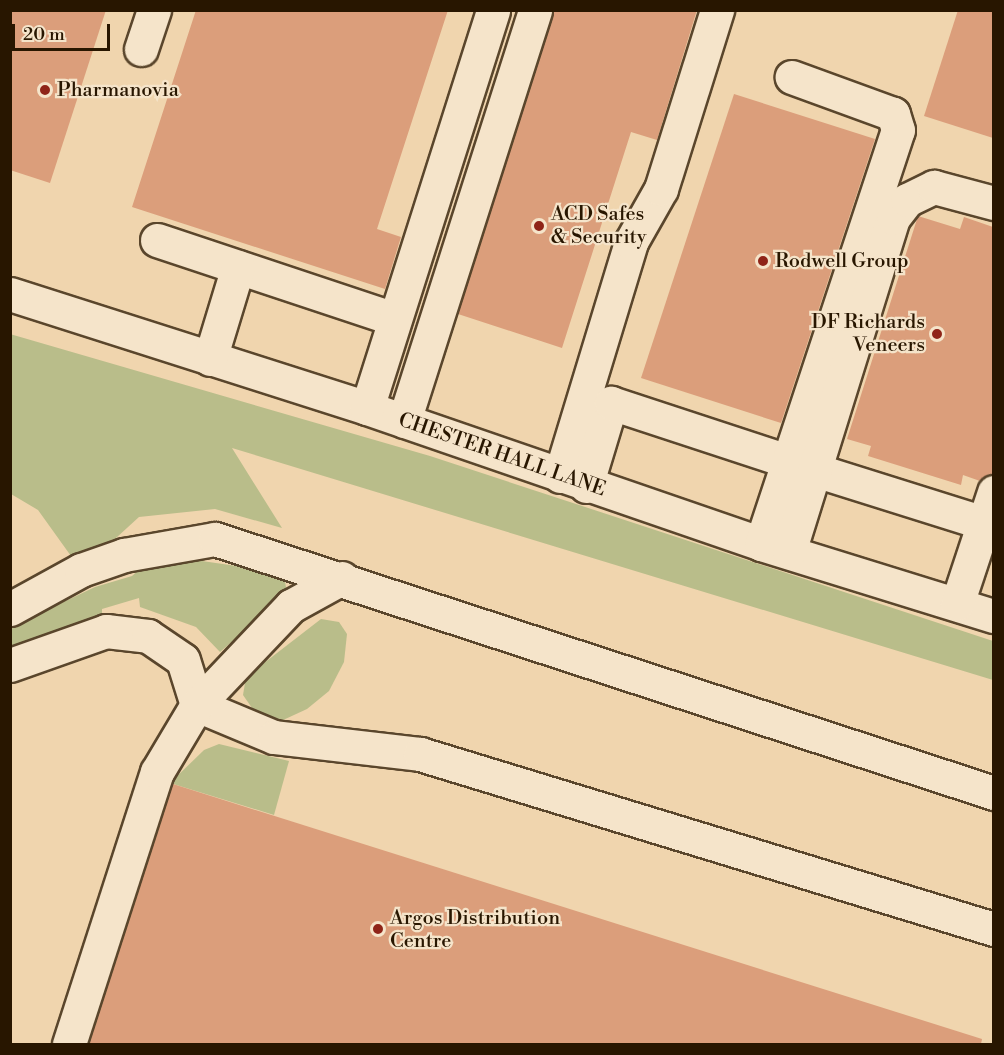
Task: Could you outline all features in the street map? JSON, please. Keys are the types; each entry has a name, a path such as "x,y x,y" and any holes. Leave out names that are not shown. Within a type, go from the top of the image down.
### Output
{"street":[{"path":"141,49 154,10"},
{"path":"367,408 493,10"},
{"path":"404,421 535,10"},
{"path":"573,481 631,242 661,189 717,10"},
{"path":"775,548 801,466 898,129 893,114 792,77"},
{"path":"801,466 893,218 907,200 934,187 993,203"},
{"path":"157,240 394,319"},
{"path":"210,359 238,267"},
{"name":"CHESTER HALL LANE","path":"10,294 367,408 573,481 775,548 993,616"},
{"path":"573,481 611,403 801,466 988,508 957,604"},
{"path":"10,609 81,570 124,555 215,539 993,793"},
{"path":"69,1044 157,772 197,705 291,606 342,579"},
{"path":"10,664 106,631 148,636 183,660 197,705"},
{"path":"197,705 274,737 420,754 993,929"}],"green space":[{"path":"10,334 430,456 993,641 993,680 232,448 282,528 215,509 139,517 81,570 38,510 11,494"},
{"path":"188,559 272,571 285,581 287,594 220,652 196,627 140,607 139,598 102,609 102,617 11,649 11,627 95,587 132,576 141,568"},
{"path":"321,619 339,622 347,634 344,662 329,691 307,709 281,721 259,718 243,695 246,677"},
{"path":"219,744 289,761 274,815 170,783 204,750"}],"building":[{"name":"Pharmanovia","path":"10,10 106,10 50,183 10,170"},
{"path":"196,10 448,10 377,229 401,237 385,289 132,207"},
{"name":"ACD Safes & Security","path":"553,10 697,10 657,140 631,132 562,348 458,314"},
{"path":"958,10 993,10 993,138 924,116"},
{"name":"Rodwell Group","path":"734,94 875,139 781,423 641,378"},
{"name":"DF Richards Veneers","path":"918,216 960,229 964,217 993,227 993,474 980,481 963,475 961,485 868,456 871,446 847,439"},
{"name":"Argos Distribution Centre","path":"173,784 982,1039 981,1044 89,1044"}],"place":[{"name":"Pharmanovia","path":"45,90"},
{"name":"ACD Safes & Security","path":"539,226"},
{"name":"Rodwell Group","path":"763,261"},
{"name":"DF Richards Veneers","path":"937,334"},
{"name":"Argos Distribution Centre","path":"378,929"}]}
